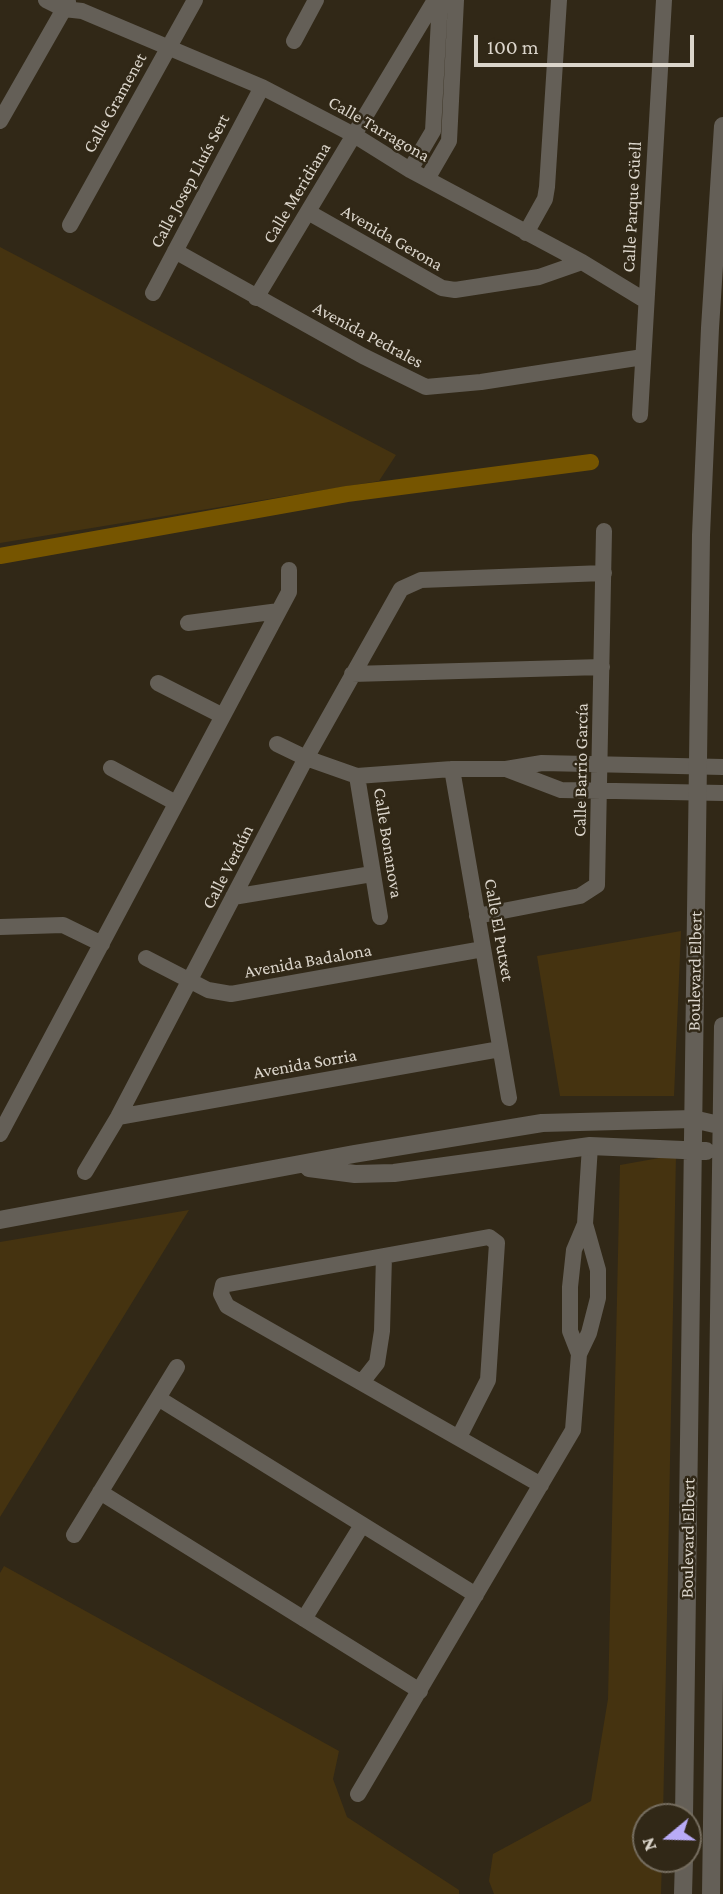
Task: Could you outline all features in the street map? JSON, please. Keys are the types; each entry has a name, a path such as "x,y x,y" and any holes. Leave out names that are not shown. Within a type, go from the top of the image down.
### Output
{"street":[{"name":"Calle Tarragona","path":"46,0 72,5 262,87 582,262 646,301"},
{"name":"Calle Gramenet","path":"70,225 195,0"},
{"path":"294,41 316,0"},
{"name":"Calle Meridiana","path":"256,298 435,0"},
{"path":"428,179 449,141 446,61 440,0"},
{"path":"410,170 433,131 456,0"},
{"path":"526,233 545,198 547,187 559,0"},
{"name":"Calle Parque Güell","path":"640,415 664,0"},
{"path":"0,121 72,5"},
{"name":"Calle Josep Lluís Sert","path":"153,293 262,87"},
{"name":"Boulevard Elbert","path":"684,1803 701,536 716,328 723,126"},
{"name":"Avenida Gerona","path":"308,212 442,288 455,290 539,277 582,262"},
{"name":"Avenida Pedrales","path":"175,251 256,298 426,387 481,382 643,356"},
{"name":"Calle Barrio García","path":"477,916 593,890 599,879 604,531"},
{"path":"0,1134 289,592 289,570"},
{"name":"Calle Verdún","path":"85,1172 118,1117 306,758 396,594 409,583 604,573"},
{"path":"188,623 279,611"},
{"path":"352,674 602,667"},
{"path":"158,683 223,716"},
{"path":"277,744 306,758 358,776 452,769 506,769 542,763 723,767"},
{"path":"111,768 176,803"},
{"name":"Calle El Putxet","path":"452,769 509,1098"},
{"path":"506,769 561,790 723,793"},
{"name":"Calle Bonanova","path":"358,776 380,916"},
{"path":"233,897 372,874"},
{"path":"0,927 63,925 102,944"},
{"name":"Avenida Badalona","path":"146,958 208,990 231,995 483,949"},
{"name":"Boulevard Elbert","path":"711,1894 719,1596 723,1026"},
{"name":"Avenida Sorria","path":"118,1117 500,1049"},
{"path":"0,1220 354,1154 542,1124 693,1119 722,1126"},
{"path":"579,1354 570,1331 570,1287 574,1250 585,1224 590,1146"},
{"path":"295,1167 355,1174 431,1170 590,1146 694,1149 722,1153"},
{"path":"354,1154 347,1164 355,1174"},
{"path":"358,1794 573,1430 579,1354 589,1334 598,1298 596,1258 585,1224"},
{"path":"459,1437 488,1380 497,1243 489,1237 223,1285 220,1294 227,1306 541,1485"},
{"path":"362,1382 377,1363 382,1331 384,1256"},
{"path":"74,1535 177,1367"},
{"path":"158,1398 476,1595"},
{"path":"100,1492 420,1691"},
{"path":"304,1619 362,1525"},
{"path":"688,1594 719,1596"},
{"path":"683,1894 684,1873"}],"shaded area":[{"path":"0,247 396,455 379,481 0,543"},
{"path":"681,931 674,1096 560,1096 537,956"},
{"path":"676,1155 663,1803 632,1803 632,1873 662,1873 661,1894 494,1894 489,1881 493,1854 591,1801 608,1699 620,1165"},
{"path":"189,1210 0,1517 0,1242"},
{"path":"4,1566 339,1751 333,1779 347,1817 459,1890 459,1894 0,1894 0,1573"}],"waterway":[{"path":"0,556 347,494 591,462"}]}
